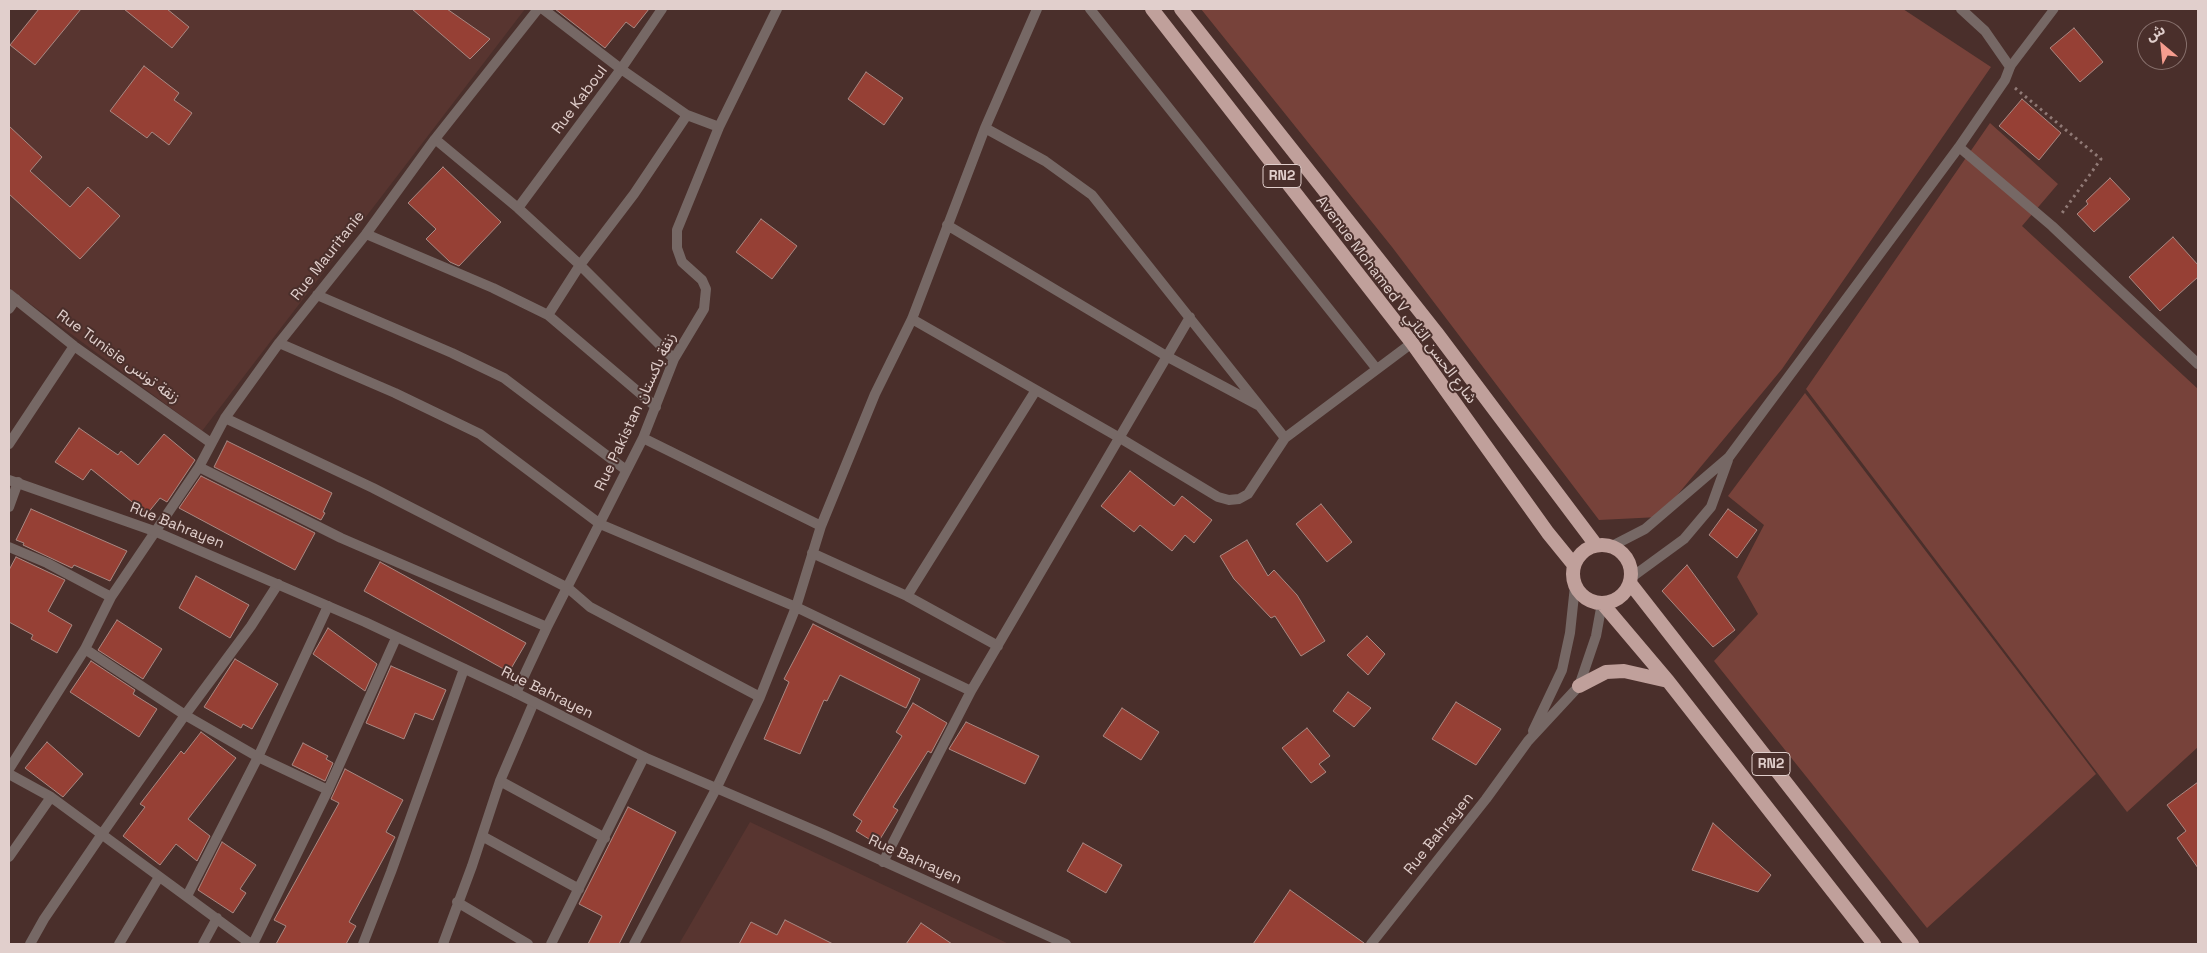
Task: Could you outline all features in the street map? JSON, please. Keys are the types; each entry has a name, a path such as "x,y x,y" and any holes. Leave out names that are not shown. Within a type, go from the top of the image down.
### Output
{"highway":[{"name":"Avenue Mohamed V شارع الحسن الثاني","path":"1152,9 1412,343 1574,566"},
{"name":"Avenue Mohamed V شارع الحسن الثاني","path":"1182,9 1436,332 1596,545"},
{"path":"1575,586 1573,580 1574,566 1582,552 1596,545 1612,546"},
{"name":"RN2","path":"1612,546 1627,558 1631,580 1912,944"},
{"path":"1602,603 1620,598 1631,580"},
{"name":"RN2","path":"1575,586 1584,597 1602,603 1668,681 1874,944"},
{"path":"1579,686 1606,672 1624,671 1668,681"}],"street":[{"name":"Rue Mauritanie","path":"9,769 85,649 111,597 199,466 225,418 279,343 366,234 434,138 538,9"},
{"path":"543,9 687,115 719,127"},
{"name":"Rue Kaboul","path":"518,208 622,69 662,9"},
{"name":"Rue Pakistan زنقة باكستان","path":"516,693 547,627 643,438 674,359 704,309 707,297 702,280 682,262 677,248 678,230 719,127 777,9"},
{"path":"634,944 716,789 760,697 796,607 822,526 875,394 912,319 985,128 1038,9"},
{"path":"1090,9 1376,368"},
{"path":"1612,546 1645,529 1729,457 1959,148 2005,80 2010,67 1985,31 1962,9"},
{"path":"548,315 580,265 634,194 687,115"},
{"path":"985,128 1045,161 1092,195 1285,438"},
{"path":"434,138 518,208 580,265 674,359"},
{"path":"1959,148 2052,226 2198,364"},
{"path":"947,226 1168,357 1262,407"},
{"path":"366,234 493,288 548,315 656,407"},
{"path":"317,295 452,353 504,378 626,470"},
{"path":"9,309 13,296"},
{"name":"Rue Tunisie زنقة تونس","path":"13,296 74,346 211,443"},
{"path":"883,862 971,691 1190,317"},
{"path":"912,319 1120,438 1218,498 1229,500 1239,499 1248,494 1285,438 1376,368 1412,343"},
{"path":"279,343 395,392 480,434 600,524 796,607 971,691"},
{"path":"9,444 74,346"},
{"path":"907,596 1036,390"},
{"path":"225,418 373,488 568,588 590,607 760,697"},
{"path":"643,438 822,526"},
{"path":"1631,580 1684,539 1711,507 1729,457"},
{"path":"199,466 341,538 547,627"},
{"path":"9,507 13,481"},
{"name":"Rue Bahrayen","path":"13,481 154,531 278,584 516,693 644,757 1066,944"},
{"path":"9,547 47,563 111,597"},
{"path":"812,553 907,596 998,646"},
{"path":"30,944 44,919 102,834 251,626 278,584"},
{"name":"Rue Bahrayen","path":"1528,741 1562,670 1570,633 1575,586"},
{"name":"Rue Bahrayen","path":"1371,944 1486,799 1528,741 1579,686 1596,636 1602,603"},
{"path":"187,896 258,757 328,606"},
{"path":"9,774 51,797 252,944 328,790 396,638"},
{"path":"85,649 185,716 258,757 328,790"},
{"path":"362,944 391,872 464,669"},
{"path":"443,944 500,781 534,702"},
{"path":"551,944 644,757"},
{"path":"500,781 605,838"},
{"path":"9,857 51,797"},
{"path":"482,836 579,889"},
{"path":"119,944 159,877"},
{"path":"457,902 528,944"},
{"path":"203,944 217,918"}],"lane":[{"path":"2010,67 2054,9"}],"path":[{"path":"2005,80 2101,159 2052,226"}],"shaded area":[{"path":"37,9 525,9 202,431 9,288 9,47"},
{"path":"1201,9 1903,9 1991,67 1782,369 1659,517 1599,520 1392,247"},
{"path":"1990,123 2058,184 2022,226 2198,389 2198,747 2127,812 1806,389"},
{"path":"1805,393 2096,774 1927,928 1714,661 1758,614 1737,577 1764,525 1728,496"},
{"path":"750,822 1009,944 679,944"}],"building":[{"path":"39,9 81,9 35,65 10,45"},
{"path":"124,9 167,9 189,27 172,48"},
{"path":"412,9 447,9 490,39 470,59"},
{"path":"555,9 649,9 634,28 626,22 605,48"},
{"path":"2074,28 2103,62 2080,82 2050,48"},
{"path":"144,66 179,93 174,100 192,113 169,145 152,132 147,138 110,111"},
{"path":"866,72 903,98 884,125 848,99"},
{"path":"2022,99 2061,133 2039,160 1999,126"},
{"path":"9,126 42,157 30,171 70,207 88,187 120,216 80,259 9,194"},
{"path":"443,167 501,222 459,266 450,262 426,239 436,229 408,203"},
{"path":"2110,178 2130,199 2094,232 2077,214 2088,204 2086,201"},
{"path":"761,219 797,246 772,279 736,252"},
{"path":"2173,237 2198,265 2198,277 2160,311 2129,277"},
{"path":"79,428 118,455 121,451 138,465 164,434 195,460 167,502 160,498 147,514 91,469 83,480 55,462"},
{"path":"227,441 332,493 321,520 214,467"},
{"path":"1130,471 1174,506 1182,496 1212,520 1194,543 1185,535 1172,551 1140,525 1134,532 1101,506"},
{"path":"201,476 315,533 295,570 179,508"},
{"path":"1321,504 1352,542 1327,562 1296,524"},
{"path":"31,509 127,551 110,581 74,565 72,568 16,540"},
{"path":"1728,509 1757,530 1737,558 1709,535"},
{"path":"1247,540 1268,576 1274,570 1297,595 1325,641 1301,656 1275,616 1271,618 1234,579 1220,556"},
{"path":"16,557 65,580 48,611 72,625 57,653 31,639 33,635 9,622 9,570"},
{"path":"380,562 526,643 509,672 364,591"},
{"path":"1687,565 1735,630 1713,647 1662,591"},
{"path":"196,576 249,605 230,638 179,608"},
{"path":"117,620 162,649 143,679 98,650"},
{"path":"813,624 920,679 906,708 840,675 827,701 824,700 800,754 764,739 789,682 784,679"},
{"path":"328,628 377,664 365,691 313,654"},
{"path":"1367,636 1385,654 1368,675 1347,655"},
{"path":"235,659 278,684 252,729 243,724 241,728 204,707"},
{"path":"91,661 135,690 133,694 157,709 139,737 70,692"},
{"path":"391,666 446,690 433,720 415,713 404,739 366,723"},
{"path":"1348,692 1371,708 1354,727 1333,711"},
{"path":"1456,702 1501,729 1476,765 1432,739"},
{"path":"913,703 947,723 931,753 928,751 893,807 898,810 877,844 856,831 862,821 853,815 902,736 896,732"},
{"path":"1122,708 1159,732 1141,760 1103,736"},
{"path":"966,722 1039,756 1025,784 949,749"},
{"path":"1307,728 1330,756 1319,764 1326,772 1311,783 1282,748"},
{"path":"201,732 236,758 188,819 210,836 197,861 176,844 160,865 123,836 145,807 140,804 181,751 184,754"},
{"path":"47,742 83,774 63,797 25,768"},
{"path":"303,743 328,756 326,759 333,763 325,781 292,765"},
{"path":"345,769 403,800 386,832 395,837 349,922 356,926 346,944 276,944 286,926 274,920 339,803 331,799"},
{"path":"2198,782 2198,868 2177,838 2186,831 2167,805"},
{"path":"628,807 676,832 619,944 588,944 602,916 579,904"},
{"path":"1713,823 1771,875 1758,892 1692,870"},
{"path":"222,842 256,865 240,889 246,893 233,913 198,890"},
{"path":"1083,843 1122,865 1106,893 1067,871"},
{"path":"1290,890 1364,943 1364,944 1253,944"},
{"path":"785,920 833,944 739,944 751,922 777,935"},
{"path":"921,923 952,944 906,944"}]}
